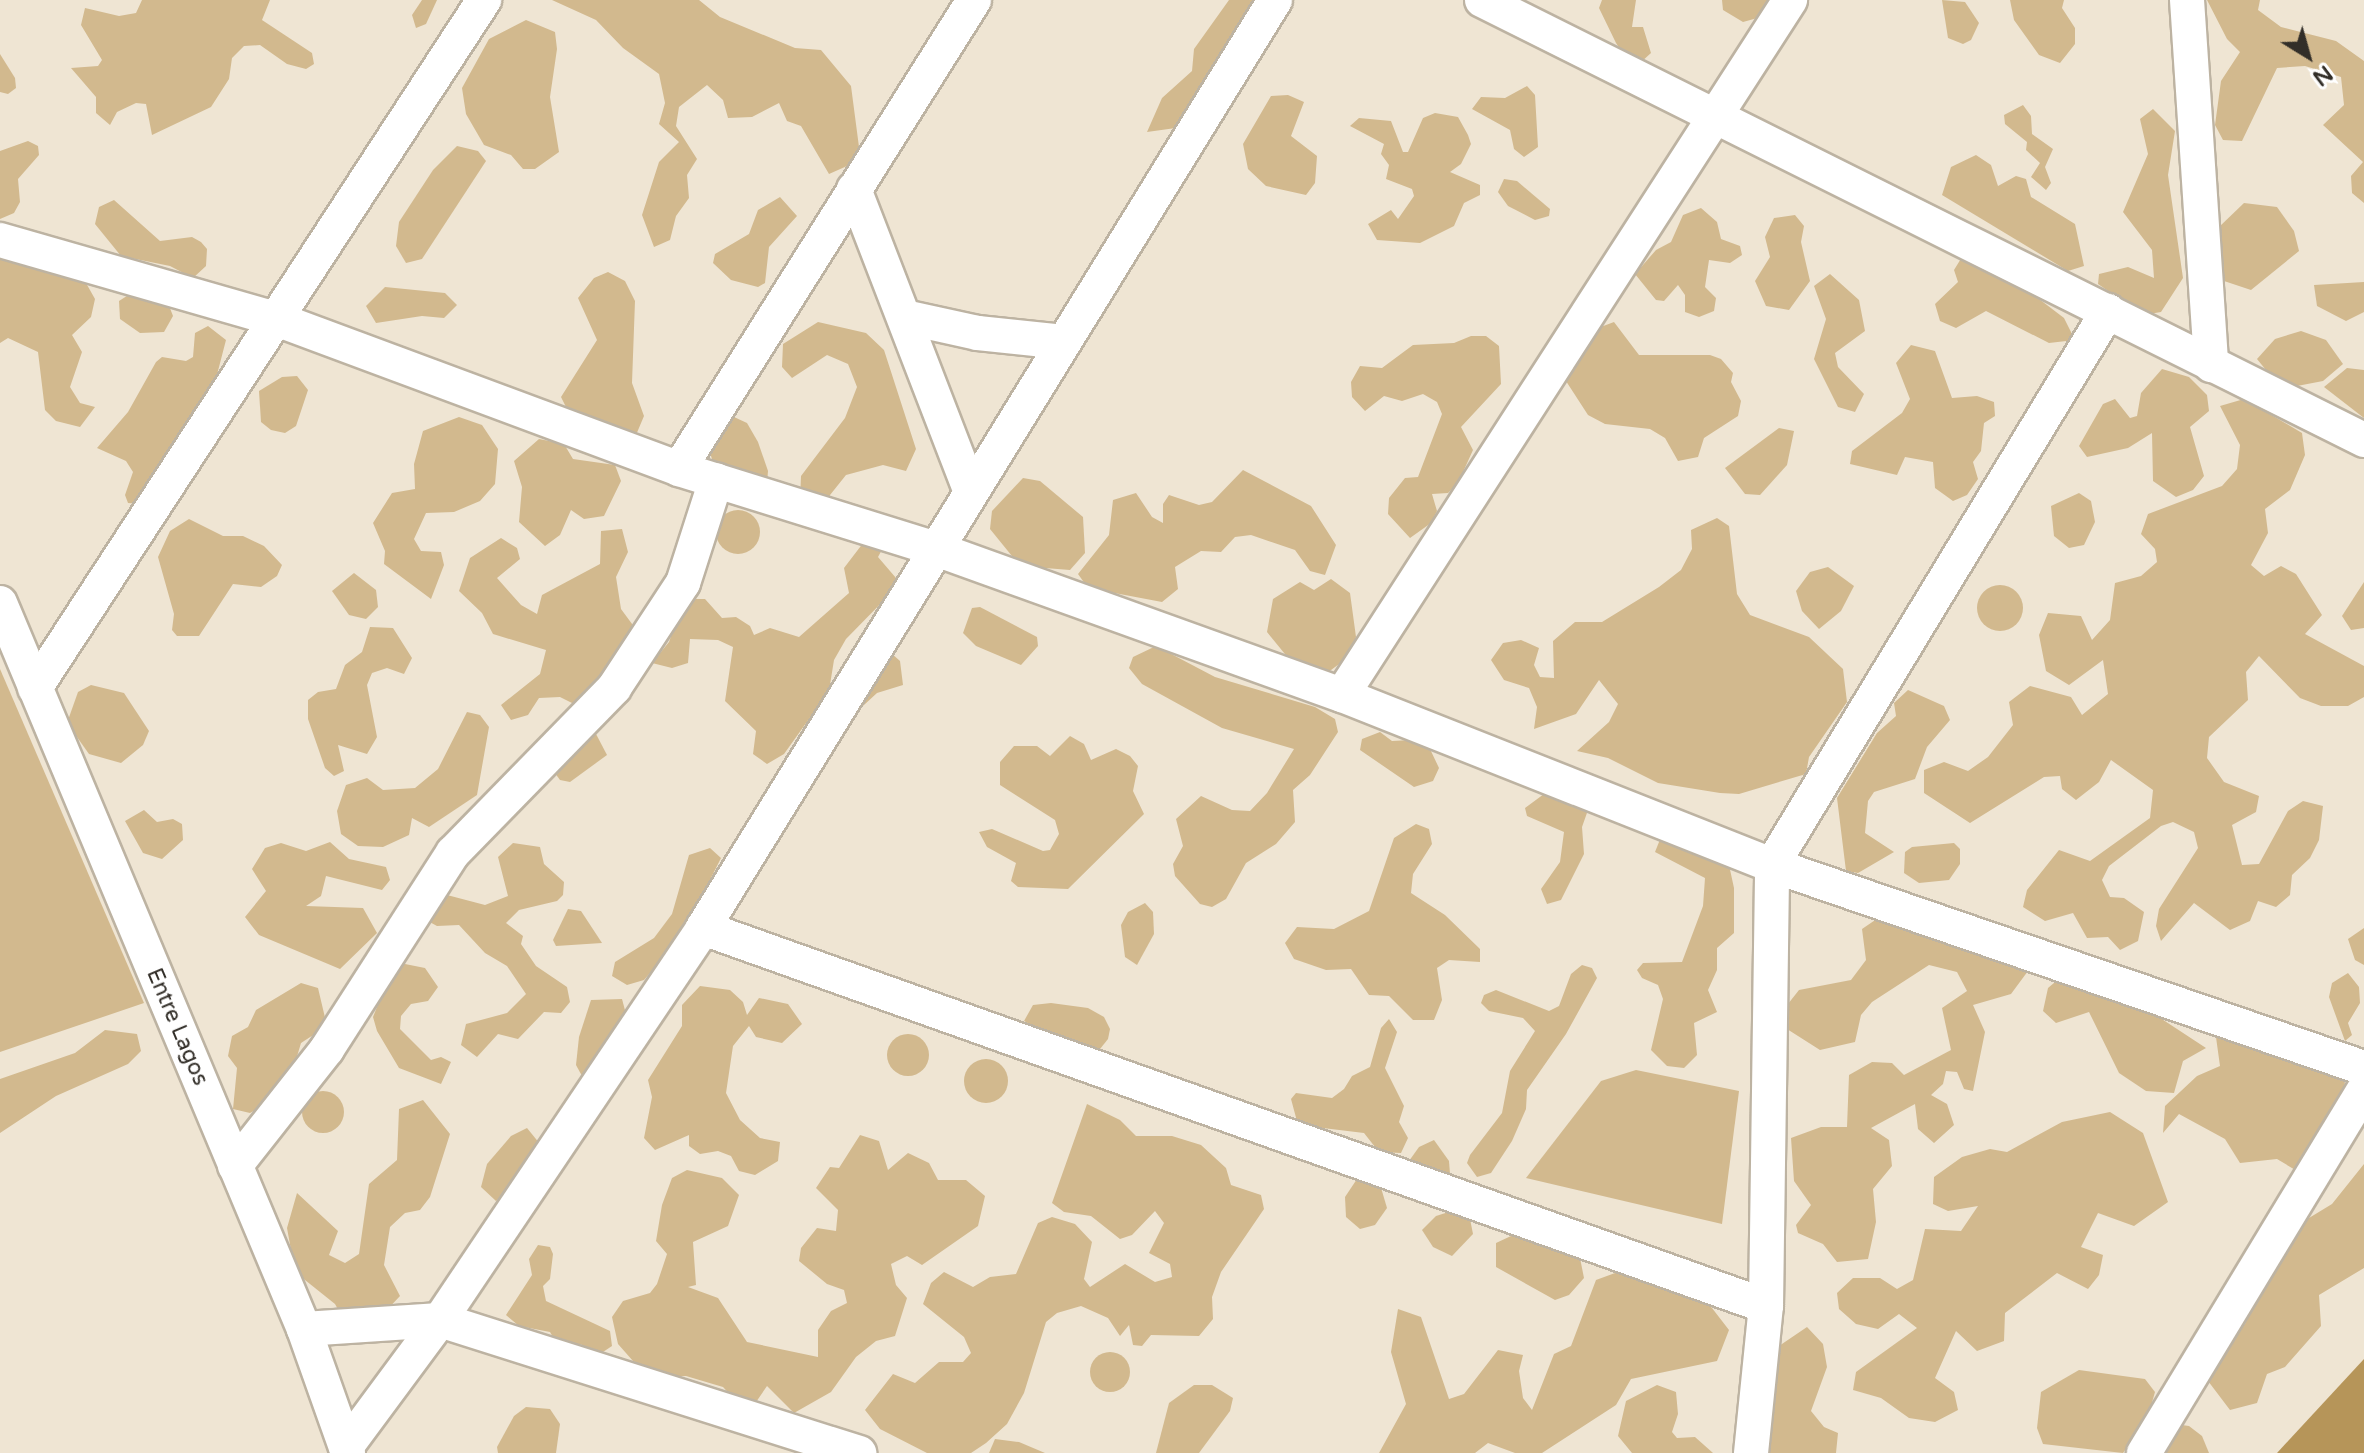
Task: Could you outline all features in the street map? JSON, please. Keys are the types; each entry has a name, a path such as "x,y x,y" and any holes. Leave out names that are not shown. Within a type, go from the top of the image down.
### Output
{"street":[{"path":"35,688 279,320 484,0"},
{"path":"679,469 974,0"},
{"path":"347,1450 440,1320 703,928 970,490 1275,0"},
{"path":"1482,0 2364,440"},
{"path":"1342,695 1790,0"},
{"path":"2187,0 2211,365"},
{"path":"854,189 970,490"},
{"path":"0,240 279,320 679,469 936,549 1342,695 1772,865 2364,1068"},
{"path":"1751,1453 1766,1306 1772,865 2108,311"},
{"path":"905,317 978,333 1064,342"},
{"path":"235,1166 327,1049 453,853 614,688 683,583 716,480"},
{"name":"Entre Lagos","path":"0,603 304,1329 347,1450"},
{"path":"703,928 1766,1306"},
{"path":"2144,1453 2364,1090"},
{"path":"304,1329 440,1320 859,1453"}],"shaded area":[{"path":"142,0 270,0 262,20 312,53 314,64 306,69 287,64 260,45 244,46 232,58 229,79 211,107 152,135 146,104 136,103 117,112 110,125 96,113 96,97 71,68 98,66 102,60 81,25 85,8 119,16 136,13"},
{"path":"422,0 437,0 426,24 416,28 412,15"},
{"path":"552,0 699,0 720,17 795,48 821,50 851,86 859,147 847,166 829,174 801,126 787,121 779,103 752,117 728,118 723,100 707,85 679,107 676,126 697,159 687,175 689,198 676,216 670,240 654,247 642,215 659,162 679,142 659,124 665,103 659,74 623,48 596,20"},
{"path":"1229,0 1260,0 1196,94 1190,126 1147,132 1162,98 1192,71 1194,49"},
{"path":"1602,0 1636,0 1632,27 1643,27 1651,53 1640,63 1624,55 1616,43 1599,8"},
{"path":"1722,0 1779,0 1761,17 1743,22 1723,10"},
{"path":"1942,0 1965,2 1979,23 1971,40 1963,44 1948,38"},
{"path":"2010,0 2064,0 2062,8 2075,28 2075,44 2060,63 2039,55 2014,20"},
{"path":"2207,0 2260,0 2258,10 2281,27 2336,41 2364,61 2364,203 2352,193 2351,176 2363,162 2323,125 2344,105 2341,77 2305,66 2277,68 2242,141 2223,140 2215,125 2221,81 2240,52 2227,39"},
{"path":"526,20 555,32 557,49 550,97 559,152 535,169 523,169 511,155 484,145 466,114 462,88 489,39"},
{"path":"0,54 15,78 16,88 8,94 0,92"},
{"path":"1527,86 1535,95 1538,147 1524,157 1514,149 1510,130 1472,109 1481,97 1505,98"},
{"path":"1288,95 1304,102 1291,136 1317,156 1315,183 1306,195 1266,186 1248,169 1243,144 1271,96"},
{"path":"2023,105 2031,116 2032,134 2053,149 2045,167 2051,183 2046,190 2031,177 2040,163 2026,150 2027,142 2005,124 2004,115"},
{"path":"2153,109 2175,131 2168,175 2183,278 2161,312 2143,315 2098,284 2099,274 2128,267 2154,278 2152,250 2123,212 2148,154 2140,119"},
{"path":"1435,113 1458,117 1468,135 1471,144 1461,164 1450,172 1480,185 1480,195 1464,203 1454,226 1420,243 1377,240 1368,224 1391,210 1398,219 1414,196 1412,189 1386,179 1389,165 1381,154 1384,144 1350,126 1359,118 1391,121 1403,152 1408,152 1423,118"},
{"path":"28,141 38,146 39,155 18,179 20,202 14,213 0,219 0,151"},
{"path":"457,146 478,151 486,161 422,259 406,263 396,246 399,222 433,170"},
{"path":"1976,155 1991,165 1998,186 2016,176 2026,179 2031,197 2075,224 2084,266 2068,271 1942,195 1951,167"},
{"path":"1504,179 1517,181 1550,209 1549,216 1535,220 1508,206 1498,192"},
{"path":"780,197 797,216 769,247 765,283 758,287 731,280 713,263 715,254 749,234 758,210"},
{"path":"114,200 160,241 192,237 201,242 207,249 206,266 193,278 170,266 121,256 95,224 99,207"},
{"path":"2244,203 2277,207 2294,231 2299,251 2251,290 2224,281 2215,264 2218,228"},
{"path":"1701,208 1717,222 1721,239 1740,246 1742,255 1730,263 1709,260 1705,287 1716,298 1714,311 1699,317 1685,312 1685,295 1678,285 1664,301 1656,300 1635,274 1656,250 1671,242 1683,215"},
{"path":"1795,215 1804,226 1801,242 1810,281 1789,310 1766,306 1755,281 1770,257 1765,237 1774,218"},
{"path":"0,239 57,264 86,283 95,299 91,317 72,335 82,352 70,387 80,403 95,407 80,427 56,421 45,410 38,352 8,338 0,343"},
{"path":"1962,257 1976,257 2043,302 2064,318 2075,340 2049,343 1986,311 1956,328 1940,321 1935,304 1958,282 1954,270"},
{"path":"608,272 625,281 635,301 632,383 644,416 636,435 595,419 581,420 568,411 561,397 597,340 578,298 594,278"},
{"path":"1830,274 1859,300 1865,331 1835,353 1838,367 1864,394 1855,412 1838,407 1814,359 1826,319 1814,286"},
{"path":"2364,282 2364,312 2346,321 2317,306 2314,285"},
{"path":"385,287 445,293 457,305 444,318 422,316 376,323 366,306"},
{"path":"133,292 168,303 173,316 164,332 140,333 120,319 119,301"},
{"path":"818,322 866,333 884,350 916,449 906,471 883,465 846,475 830,495 826,513 800,501 801,476 845,418 857,387 848,364 827,355 792,378 782,367 783,344"},
{"path":"1614,322 1639,355 1710,355 1721,359 1733,373 1731,382 1741,401 1738,416 1704,438 1698,457 1678,461 1665,438 1650,429 1605,424 1588,415 1564,378 1598,328"},
{"path":"208,326 226,340 212,394 180,432 180,444 140,504 128,503 125,495 133,472 126,461 97,448 128,412 156,362 162,357 186,361 193,357 195,333"},
{"path":"2301,331 2326,340 2343,364 2323,381 2297,386 2270,375 2257,359 2275,339"},
{"path":"1471,336 1486,336 1499,346 1501,384 1461,427 1473,450 1458,483 1448,493 1432,494 1437,511 1431,523 1410,538 1388,514 1389,498 1405,478 1418,477 1442,414 1437,402 1423,394 1402,401 1384,396 1365,411 1352,397 1351,382 1360,366 1382,368 1413,345 1454,343"},
{"path":"1911,345 1935,351 1952,398 1977,396 1994,402 1995,416 1984,423 1981,451 1973,462 1978,479 1967,495 1953,501 1935,488 1933,462 1905,457 1897,475 1850,464 1852,451 1902,413 1910,399 1896,363"},
{"path":"2347,368 2364,370 2364,418 2324,387"},
{"path":"2162,369 2189,377 2207,395 2209,411 2190,427 2204,476 2193,490 2176,497 2153,481 2152,433 2128,448 2087,457 2079,446 2103,404 2115,399 2130,418 2137,416 2141,393"},
{"path":"297,376 308,390 296,426 285,433 271,430 261,422 259,391 282,377"},
{"path":"2244,399 2302,433 2305,455 2290,490 2265,509 2268,533 2251,565 2264,576 2281,566 2296,574 2322,615 2305,634 2364,666 2364,697 2348,706 2321,706 2300,698 2259,656 2246,672 2248,700 2209,737 2207,758 2224,782 2259,796 2256,812 2232,825 2242,865 2259,864 2288,811 2303,801 2323,806 2319,840 2310,858 2292,875 2290,895 2276,907 2258,901 2250,921 2230,930 2194,903 2161,941 2156,926 2159,909 2198,848 2194,832 2173,822 2161,826 2109,866 2102,880 2110,897 2124,898 2144,912 2138,941 2120,950 2108,937 2087,938 2073,913 2045,921 2023,907 2027,890 2059,850 2090,861 2150,818 2153,790 2111,760 2099,782 2076,800 2062,789 2060,776 2044,777 1970,823 1924,793 1924,770 1944,762 1968,771 1988,757 2013,725 2009,702 2030,686 2071,697 2082,715 2108,694 2103,660 2069,685 2046,671 2039,635 2048,613 2081,616 2092,640 2110,620 2115,583 2141,576 2157,562 2155,549 2141,534 2148,514 2222,486 2237,469 2240,445 2220,406"},
{"path":"459,417 482,425 498,449 495,484 480,501 454,512 426,513 414,539 421,551 441,552 444,565 431,599 384,564 385,551 373,523 392,493 415,489 414,464 423,431"},
{"path":"734,417 747,423 758,442 768,471 766,496 716,470 706,442"},
{"path":"1779,428 1794,431 1787,465 1760,495 1745,494 1725,468"},
{"path":"539,439 564,444 573,459 615,465 621,481 604,516 584,519 571,510 560,535 545,546 519,522 522,487 514,461"},
{"path":"1243,470 1311,506 1336,545 1325,575 1310,571 1295,550 1251,535 1235,537 1221,552 1201,551 1175,567 1178,589 1162,602 1088,588 1078,574 1109,535 1113,500 1136,493 1152,517 1163,523 1163,504 1169,495 1199,505 1212,502"},
{"path":"1023,478 1040,481 1083,517 1085,553 1070,570 1020,566 990,529 992,511"},
{"path":"2079,493 2091,501 2095,522 2084,545 2069,548 2054,536 2051,506"},
{"path":"738,510 754,516 760,532 754,548 738,554 722,548 716,532 722,516"},
{"path":"1717,518 1729,526 1737,594 1750,615 1809,637 1843,669 1847,702 1809,757 1806,774 1739,794 1720,793 1658,783 1608,758 1577,751 1609,722 1618,704 1599,680 1576,714 1534,729 1537,707 1529,688 1504,680 1491,660 1503,643 1521,640 1539,648 1534,665 1540,677 1554,678 1553,641 1575,622 1602,622 1659,587 1681,570 1692,549 1691,530"},
{"path":"189,519 223,536 243,536 264,546 282,565 277,576 261,587 233,584 199,636 177,636 172,630 174,614 158,557 170,531"},
{"path":"622,529 628,552 616,577 621,609 635,628 628,654 603,674 605,690 582,708 560,697 539,698 528,715 511,720 501,705 540,674 546,650 493,634 482,613 459,591 470,558 501,538 517,548 520,559 497,578 521,605 537,614 542,595 600,564 601,531"},
{"path":"870,534 884,546 878,557 896,578 894,590 846,639 834,660 829,691 784,754 767,764 753,754 756,731 725,701 733,647 718,640 690,639 688,663 672,668 652,663 669,642 680,610 696,599 705,599 722,618 736,617 750,626 754,635 770,628 799,637 849,593 844,568"},
{"path":"1828,567 1854,586 1841,611 1819,629 1802,611 1796,591 1810,572"},
{"path":"354,573 376,590 378,607 366,619 349,615 332,591"},
{"path":"1331,579 1350,593 1356,637 1350,656 1331,670 1312,671 1289,659 1267,632 1273,599 1300,582 1314,590"},
{"path":"2364,582 2364,628 2351,630 2342,616"},
{"path":"2000,585 2016,592 2023,608 2016,624 2000,631 1984,624 1977,608 1984,592"},
{"path":"980,607 1037,637 1038,646 1021,665 976,646 963,633 972,608"},
{"path":"370,627 393,628 412,658 404,674 387,668 372,673 367,685 377,737 367,754 338,745 344,771 334,776 325,768 308,719 308,700 318,692 336,689 345,665 362,652"},
{"path":"1156,646 1215,677 1315,707 1335,719 1338,732 1310,775 1293,790 1295,822 1276,844 1246,863 1226,899 1212,907 1200,904 1175,876 1173,864 1183,846 1176,819 1201,796 1232,810 1250,811 1267,793 1294,749 1222,728 1142,684 1129,668 1133,657"},
{"path":"891,653 900,661 903,685 877,693 852,716"},
{"path":"0,669 144,1003 0,1052"},
{"path":"91,685 124,693 149,731 143,745 121,763 89,754 67,723 78,692"},
{"path":"1908,690 1944,706 1950,720 1927,747 1915,779 1874,792 1868,801 1865,833 1894,852 1858,873 1846,871 1837,798 1877,733 1896,716 1894,703"},
{"path":"467,712 480,715 489,727 477,795 429,827 412,818 409,835 383,847 358,846 341,834 337,811 346,785 367,778 383,790 415,788 438,769"},
{"path":"1380,732 1392,741 1411,740 1430,749 1439,768 1433,781 1414,787 1360,750 1362,739"},
{"path":"596,734 607,755 570,782 560,780 552,769 579,738"},
{"path":"1070,736 1084,744 1091,760 1116,749 1130,756 1138,766 1133,791 1144,814 1068,889 1018,887 1011,881 1016,863 987,847 979,832 992,829 1043,851 1050,850 1059,834 1055,820 1000,785 1000,762 1014,746 1037,746 1050,756"},
{"path":"1544,794 1571,798 1588,810 1582,827 1584,854 1561,900 1547,904 1541,889 1560,862 1564,832 1527,816 1525,808"},
{"path":"144,810 157,822 173,819 182,824 183,840 162,859 143,853 125,821"},
{"path":"1416,824 1429,829 1432,844 1413,874 1411,893 1445,915 1480,949 1480,962 1449,960 1437,968 1442,1000 1434,1020 1413,1020 1389,996 1369,995 1351,969 1326,970 1294,959 1285,943 1297,927 1334,929 1369,911 1394,838"},
{"path":"1661,837 1729,865 1734,888 1734,933 1717,948 1717,970 1708,990 1717,1012 1694,1023 1697,1055 1684,1068 1667,1066 1651,1050 1663,999 1658,985 1642,978 1637,970 1643,963 1682,962 1703,906 1705,878 1655,852"},
{"path":"330,842 349,859 386,867 390,880 382,890 326,876 321,896 306,906 363,908 377,933 340,969 259,935 245,917 266,891 252,869 265,848 281,843 306,851"},
{"path":"513,843 540,847 544,864 564,882 563,895 557,901 519,910 506,923 523,936 521,944 536,966 567,987 570,1002 561,1013 544,1012 518,1039 498,1034 477,1057 461,1045 466,1024 507,1013 526,994 507,966 485,953 459,925 437,926 426,920 435,900 447,895 485,905 508,896 498,857"},
{"path":"1954,843 1960,849 1960,864 1949,880 1919,883 1904,873 1905,852 1912,847"},
{"path":"710,848 721,858 682,936 644,980 627,985 612,976 615,962 654,938 672,914 689,855"},
{"path":"1145,903 1153,912 1154,934 1137,965 1125,957 1121,925 1128,912"},
{"path":"568,909 581,911 602,943 556,946 553,940"},
{"path":"1887,912 2015,957 2028,971 2011,994 1973,1005 1985,1032 1973,1091 1964,1089 1957,1072 1946,1071 1943,1084 1931,1095 1947,1104 1954,1125 1934,1143 1918,1129 1915,1104 1871,1128 1889,1140 1892,1166 1873,1189 1876,1222 1868,1259 1837,1262 1823,1244 1798,1233 1796,1225 1811,1205 1794,1181 1791,1138 1821,1127 1847,1127 1849,1075 1872,1062 1892,1063 1904,1075 1951,1050 1942,1008 1967,991 1957,972 1929,965 1872,1002 1861,1015 1855,1042 1820,1050 1787,1029 1784,1009 1799,990 1851,980 1866,960 1862,929"},
{"path":"2364,928 2364,965 2355,960 2348,939"},
{"path":"395,962 425,968 438,987 428,1001 411,1004 401,1016 400,1029 431,1060 441,1057 451,1062 441,1084 399,1068 377,1031 373,1017"},
{"path":"1582,965 1592,968 1597,978 1566,1034 1527,1090 1526,1109 1512,1141 1491,1173 1477,1177 1467,1163 1470,1155 1502,1113 1510,1071 1535,1031 1523,1018 1489,1011 1481,1003 1484,995 1496,990 1549,1011 1559,1006 1571,974"},
{"path":"2348,973 2359,987 2360,1003 2348,1023 2352,1035 2345,1041 2329,997 2332,983"},
{"path":"2061,977 2145,1008 2206,1048 2183,1061 2174,1093 2146,1091 2119,1073 2089,1012 2056,1023 2043,1011 2048,988"},
{"path":"301,983 318,988 327,1026 301,1043 293,1070 267,1104 250,1113 233,1109 237,1068 228,1056 232,1036 248,1027 256,1010"},
{"path":"700,986 730,990 743,1002 747,1015 759,998 788,1004 802,1024 782,1043 756,1037 749,1026 733,1046 726,1093 740,1120 760,1138 780,1142 778,1161 755,1175 739,1171 731,1156 718,1151 700,1154 689,1146 689,1135 655,1150 644,1138 652,1097 648,1080 682,1026 682,1005"},
{"path":"622,999 626,1014 615,1074 582,1076 576,1065 579,1037 591,1000"},
{"path":"1051,1003 1088,1008 1104,1017 1110,1029 1108,1039 1100,1049 1067,1045 1024,1021 1033,1005"},
{"path":"1389,1019 1397,1032 1385,1068 1404,1106 1399,1122 1408,1138 1401,1153 1379,1152 1364,1133 1298,1125 1291,1099 1296,1093 1332,1098 1344,1089 1352,1076 1370,1067 1381,1028"},
{"path":"105,1030 137,1034 141,1051 128,1064 56,1096 0,1133 0,1079 75,1053"},
{"path":"2215,1030 2274,1051 2274,1058 2296,1055 2323,1065 2345,1080 2343,1110 2297,1171 2277,1159 2240,1163 2225,1139 2179,1114 2163,1133 2165,1106 2197,1076 2220,1066"},
{"path":"908,1034 923,1040 929,1055 923,1070 908,1076 893,1070 887,1055 893,1040"},
{"path":"986,1059 1001,1066 1008,1081 1001,1096 986,1103 971,1096 964,1081 971,1066"},
{"path":"1636,1070 1739,1091 1722,1224 1526,1178 1601,1081"},
{"path":"323,1091 338,1097 344,1112 338,1127 323,1133 308,1127 302,1112 308,1097"},
{"path":"423,1100 450,1134 430,1197 420,1210 405,1213 390,1227 384,1265 400,1296 384,1313 344,1320 335,1304 295,1272 287,1228 297,1193 338,1231 329,1255 345,1263 359,1254 369,1184 397,1160 399,1109"},
{"path":"1087,1104 1120,1120 1136,1136 1172,1136 1201,1145 1226,1168 1231,1185 1261,1195 1264,1209 1221,1272 1212,1297 1213,1319 1199,1336 1151,1335 1142,1346 1133,1345 1129,1325 1120,1336 1108,1318 1081,1306 1057,1313 1046,1322 1024,1393 1007,1424 971,1453 927,1453 880,1429 865,1410 893,1374 915,1383 939,1362 963,1362 971,1353 964,1337 923,1304 931,1283 944,1272 973,1287 990,1277 1016,1274 1038,1223 1052,1217 1075,1224 1092,1242 1084,1279 1090,1287 1125,1264 1155,1282 1172,1277 1170,1264 1149,1253 1164,1223 1155,1211 1132,1235 1120,1239 1091,1216 1064,1212 1052,1203"},
{"path":"2110,1112 2143,1133 2168,1202 2134,1226 2098,1213 2081,1247 2103,1255 2099,1275 2088,1289 2057,1273 2005,1313 2004,1341 1977,1351 1956,1331 1935,1378 1954,1392 1958,1410 1935,1422 1909,1418 1881,1398 1853,1390 1856,1372 1917,1328 1899,1314 1878,1329 1856,1324 1839,1309 1837,1293 1853,1278 1880,1278 1897,1289 1913,1280 1925,1229 1961,1231 1978,1206 1948,1211 1933,1204 1934,1177 1962,1157 1990,1149 2007,1152 2062,1122"},
{"path":"527,1128 540,1144 522,1181 496,1201 481,1187 487,1164 511,1136"},
{"path":"860,1135 879,1141 888,1170 908,1153 929,1163 938,1180 966,1180 985,1196 978,1226 922,1265 907,1256 891,1264 896,1285 907,1298 895,1336 876,1341 856,1357 831,1392 794,1413 767,1386 754,1405 735,1400 723,1387 686,1376 661,1377 633,1361 618,1344 612,1317 623,1301 650,1293 657,1284 667,1254 656,1241 662,1205 672,1178 687,1170 722,1178 739,1195 728,1226 693,1242 696,1285 688,1287 718,1298 747,1342 818,1357 818,1330 831,1311 847,1303 844,1290 827,1284 799,1261 801,1248 817,1228 836,1231 838,1210 816,1188 830,1167 839,1168"},
{"path":"1434,1140 1449,1161 1450,1174 1440,1184 1409,1161 1419,1147"},
{"path":"2364,1164 2364,1268 2319,1295 2321,1326 2285,1367 2267,1374 2257,1403 2230,1410 2205,1377 2228,1334 2245,1324 2255,1285 2286,1232 2332,1204"},
{"path":"1359,1176 1379,1181 1387,1208 1375,1225 1360,1229 1346,1217 1345,1197"},
{"path":"1455,1210 1470,1219 1473,1234 1452,1256 1433,1247 1422,1230 1436,1216"},
{"path":"1526,1229 1542,1246 1579,1253 1584,1278 1569,1295 1555,1300 1496,1267 1496,1243"},
{"path":"538,1245 550,1247 553,1254 550,1279 543,1286 546,1301 610,1331 612,1346 600,1354 580,1344 560,1349 550,1332 519,1326 506,1315 532,1275 529,1259"},
{"path":"1626,1269 1705,1299 1729,1330 1717,1361 1631,1379 1616,1405 1542,1453 1515,1453 1488,1443 1475,1453 1379,1453 1406,1404 1391,1352 1398,1309 1421,1317 1449,1399 1464,1394 1498,1350 1523,1355 1519,1371 1523,1398 1532,1410 1554,1354 1571,1346 1596,1280"},
{"path":"1807,1327 1823,1344 1827,1367 1811,1411 1824,1427 1838,1433 1836,1453 1769,1453 1776,1395 1766,1371 1779,1346"},
{"path":"1110,1352 1124,1358 1130,1372 1124,1386 1110,1392 1096,1386 1090,1372 1096,1358"},
{"path":"2364,1359 2364,1453 2277,1453"},
{"path":"2079,1370 2145,1379 2155,1392 2147,1420 2123,1453 2043,1444 2037,1428 2041,1392"},
{"path":"1194,1385 1212,1385 1233,1398 1230,1411 1199,1453 1156,1453 1169,1403"},
{"path":"1657,1385 1676,1392 1678,1414 1672,1432 1677,1438 1695,1437 1713,1453 1632,1453 1618,1436 1626,1401"},
{"path":"526,1407 550,1409 560,1424 556,1453 498,1453 497,1447 514,1416"},
{"path":"2175,1424 2189,1426 2202,1436 2209,1453 2136,1453"},
{"path":"995,1439 1019,1442 1045,1453 989,1453"}]}
